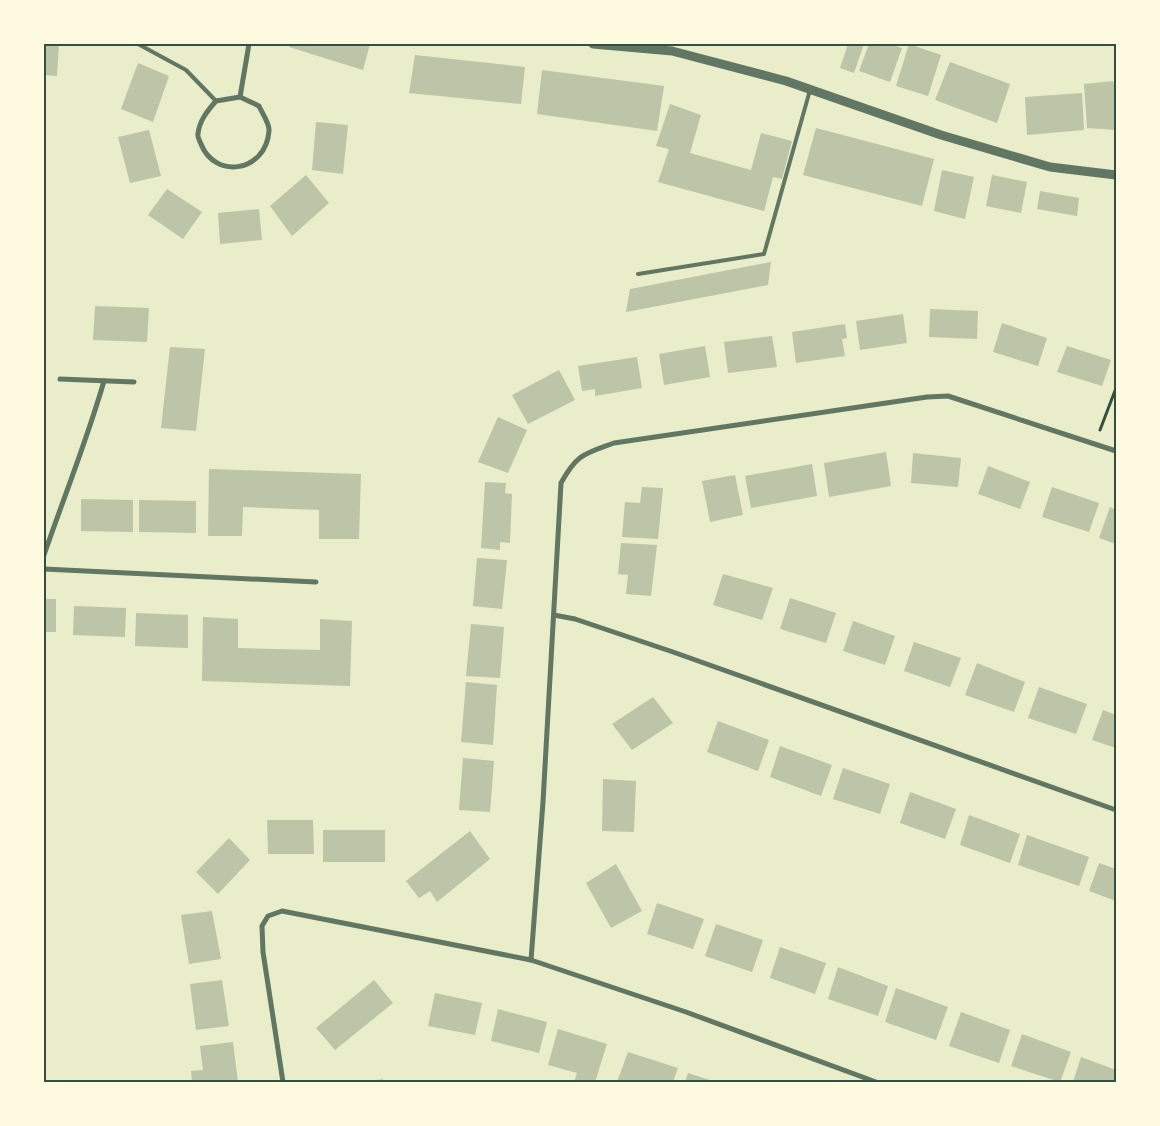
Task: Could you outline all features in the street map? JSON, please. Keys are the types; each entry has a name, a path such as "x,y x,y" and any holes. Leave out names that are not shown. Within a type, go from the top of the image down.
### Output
{"street":[{"path":"240,97 249,44"},
{"path":"593,44 674,47 810,90 941,135 1050,167 1116,175"},
{"path":"240,97 260,106 269,130 264,152 248,165 224,167 205,154 197,135 203,117 216,101 240,97"},
{"path":"60,379 134,382"},
{"path":"44,555 64,495 88,437 104,381"},
{"path":"531,960 561,483 572,464 582,455 614,443 927,397 948,396 1116,451"},
{"path":"44,569 316,582"},
{"path":"554,615 575,619 691,658 1116,810"},
{"path":"283,1082 262,952 262,926 268,916 282,910 531,960 686,1012 876,1082"}],"lane":[{"path":"138,44 186,70 216,101"},
{"path":"638,274 764,254 810,90"}],"path":[{"path":"1095,444 1116,388"}],"building":[{"path":"44,44 59,44 57,76 44,75"},
{"path":"290,44 370,44 363,70 289,47"},
{"path":"848,44 864,44 854,73 840,68"},
{"path":"869,44 889,44 902,48 890,82 859,71"},
{"path":"909,44 941,55 928,96 896,86"},
{"path":"415,55 525,67 521,104 409,93"},
{"path":"950,62 1010,84 997,123 935,100"},
{"path":"138,63 169,76 153,122 121,109"},
{"path":"542,70 664,86 657,131 537,114"},
{"path":"1113,81 1116,89 1116,130 1087,128 1084,84"},
{"path":"1082,93 1084,130 1027,135 1025,97"},
{"path":"670,104 701,115 690,153 751,170 761,133 792,141 782,179 773,177 764,211 658,182 669,149 656,146"},
{"path":"316,122 348,125 343,174 312,170"},
{"path":"816,128 934,159 922,206 803,175"},
{"path":"149,130 161,176 130,183 118,137"},
{"path":"942,170 974,177 965,219 934,211"},
{"path":"306,175 329,203 292,236 270,206"},
{"path":"992,175 1027,182 1021,213 986,206"},
{"path":"167,189 202,212 183,239 148,215"},
{"path":"1040,191 1079,198 1077,216 1037,209"},
{"path":"259,209 262,240 220,244 218,213"},
{"path":"771,262 768,285 626,312 630,289"},
{"path":"95,306 149,308 147,342 93,340"},
{"path":"930,309 978,311 977,339 929,337"},
{"path":"903,314 907,343 860,350 856,321"},
{"path":"1002,323 1047,338 1038,366 993,352"},
{"path":"845,324 847,338 842,339 845,356 796,363 792,332"},
{"path":"772,336 777,367 728,373 724,342"},
{"path":"705,346 710,377 664,385 659,354"},
{"path":"1067,346 1111,360 1102,386 1057,372"},
{"path":"170,347 205,349 196,431 161,428"},
{"path":"637,357 642,388 595,396 595,389 582,391 578,366"},
{"path":"559,370 575,400 528,424 512,395"},
{"path":"498,417 527,430 508,473 478,462"},
{"path":"886,452 891,486 829,497 824,463"},
{"path":"913,453 961,458 958,487 911,483"},
{"path":"812,464 817,496 751,508 745,476"},
{"path":"988,466 1030,482 1020,509 978,494"},
{"path":"209,469 361,474 359,539 319,539 319,510 243,507 242,536 208,536"},
{"path":"735,475 743,515 710,522 702,481"},
{"path":"485,482 506,483 505,493 512,494 510,543 500,542 500,550 481,548"},
{"path":"642,487 663,488 658,539 622,537 625,502 640,503"},
{"path":"1052,487 1099,503 1089,532 1042,517"},
{"path":"81,499 133,500 133,532 81,531"},
{"path":"139,500 196,501 196,533 139,532"},
{"path":"1110,507 1116,510 1116,544 1099,538"},
{"path":"621,543 657,545 651,596 626,594 628,575 618,574"},
{"path":"477,558 507,560 502,609 473,606"},
{"path":"723,574 773,588 762,620 713,605"},
{"path":"790,598 836,613 826,643 780,629"},
{"path":"44,599 56,599 56,632 44,632"},
{"path":"74,606 126,608 125,637 73,635"},
{"path":"136,613 188,615 188,648 135,646"},
{"path":"203,617 238,619 238,648 320,650 320,619 352,621 350,686 202,681"},
{"path":"853,621 895,636 885,665 843,651"},
{"path":"471,624 504,627 500,678 466,676"},
{"path":"914,642 961,658 950,687 904,671"},
{"path":"977,663 1025,682 1014,712 965,695"},
{"path":"466,682 497,685 493,745 461,742"},
{"path":"1039,687 1087,704 1076,734 1028,718"},
{"path":"653,697 673,723 632,750 612,724"},
{"path":"1103,710 1116,715 1116,748 1092,740"},
{"path":"718,721 769,740 758,771 707,752"},
{"path":"780,746 832,765 821,796 770,777"},
{"path":"463,758 494,761 490,812 459,810"},
{"path":"843,768 890,784 880,814 833,799"},
{"path":"603,779 636,781 634,832 602,831"},
{"path":"910,792 956,809 945,839 900,823"},
{"path":"969,815 1020,834 1010,863 960,845"},
{"path":"267,820 313,820 314,854 268,854"},
{"path":"323,830 385,830 385,862 323,862"},
{"path":"470,831 490,859 437,902 430,891 419,898 406,881"},
{"path":"1027,835 1089,857 1079,886 1018,865"},
{"path":"229,838 250,860 218,894 196,872"},
{"path":"1099,863 1116,869 1116,901 1089,891"},
{"path":"616,864 642,911 611,928 586,883"},
{"path":"657,903 704,919 693,949 647,934"},
{"path":"212,911 221,959 189,964 181,915"},
{"path":"716,924 763,940 752,972 705,956"},
{"path":"780,947 826,963 815,994 770,978"},
{"path":"838,967 888,986 878,1016 828,999"},
{"path":"222,980 229,1026 196,1030 190,984"},
{"path":"374,980 393,1003 335,1050 316,1028"},
{"path":"896,988 948,1007 936,1040 885,1022"},
{"path":"435,993 482,1003 475,1035 428,1026"},
{"path":"498,1009 547,1022 539,1053 491,1041"},
{"path":"961,1012 1010,1030 999,1063 949,1046"},
{"path":"558,1029 607,1044 595,1082 574,1082 577,1073 548,1065"},
{"path":"1022,1034 1071,1052 1060,1082 1011,1066"},
{"path":"233,1042 238,1082 192,1082 191,1071 203,1070 200,1046"},
{"path":"628,1052 678,1068 673,1082 617,1082"},
{"path":"1081,1057 1116,1070 1116,1082 1073,1082"},
{"path":"688,1073 716,1082 685,1082"},
{"path":"383,1079 384,1082 370,1082 370,1081"}]}
